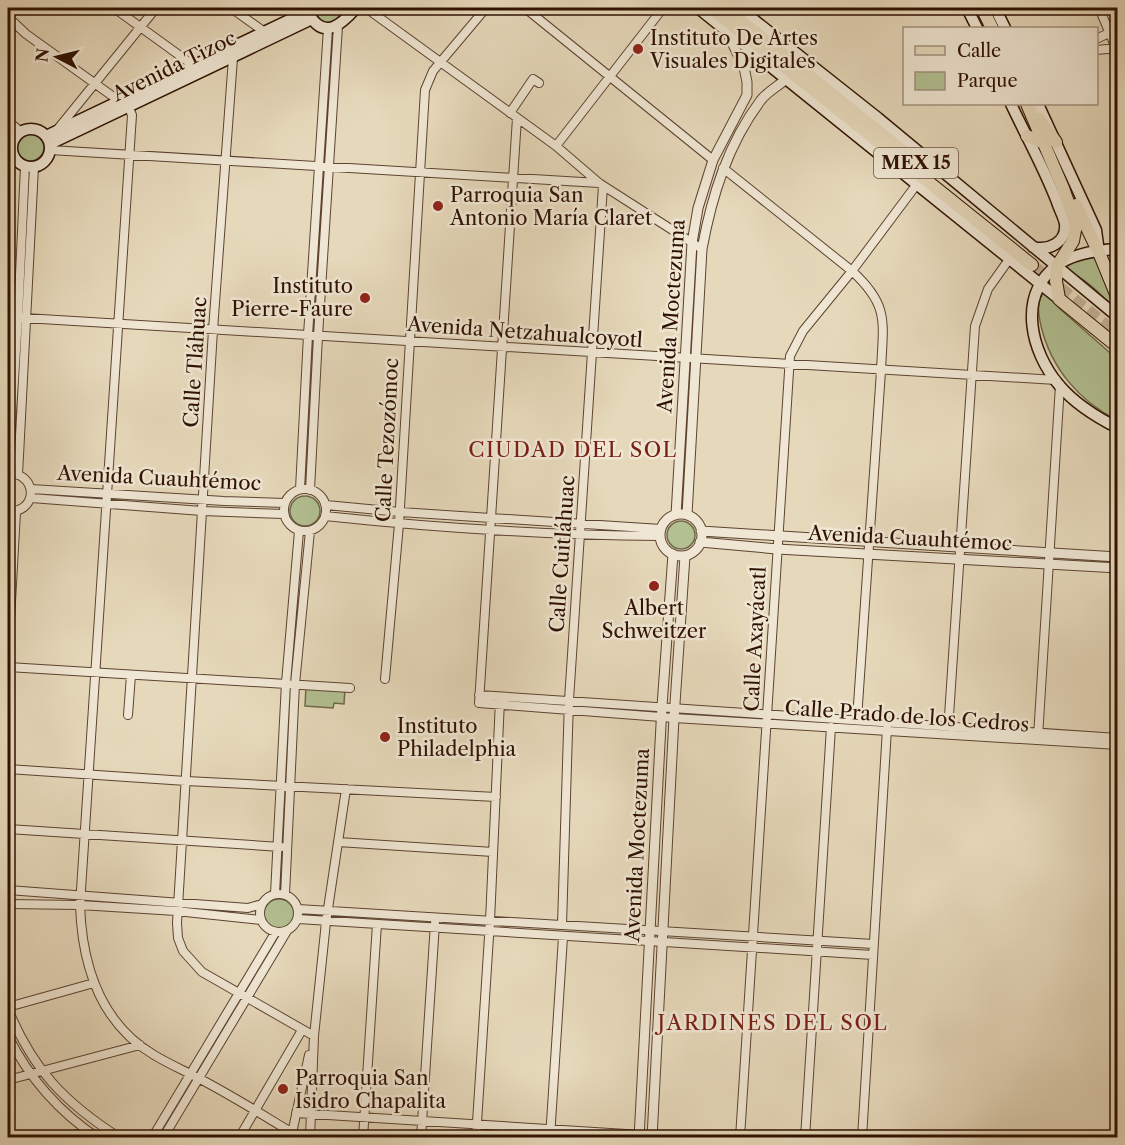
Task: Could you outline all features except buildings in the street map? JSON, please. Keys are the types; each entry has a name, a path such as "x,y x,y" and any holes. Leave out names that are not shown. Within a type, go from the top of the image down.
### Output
{"main road":[{"path":"309,13 322,27 333,27 356,8"},
{"path":"698,8 725,28 794,69 1032,246 1048,248 1058,242 1065,228 1050,143 1038,105"},
{"name":"MEX 15","path":"711,8 794,69"},
{"name":"MEX 15","path":"724,8 794,69 1035,264"},
{"path":"740,8 794,69 917,184 1010,258 1057,266 1098,251 1118,249"},
{"path":"967,8 976,27"},
{"path":"982,8 990,19"},
{"path":"995,8 1004,27"},
{"name":"Avenida Tizoc","path":"50,141 269,35 309,13"},
{"path":"1012,105 1074,218 1076,230 1075,236 1057,266 1041,284 1032,306 1031,318 1038,348 1058,383 1081,406 1118,428"},
{"path":"1028,105 1096,230 1098,251"},
{"path":"36,129 50,141 43,163 30,166 10,155 13,141 20,131 36,129"},
{"path":"1027,136 1050,143"},
{"path":"1059,192 1074,201 1118,299"},
{"path":"1032,246 1041,284 1118,347"},
{"path":"1057,266 1056,281 1059,299"},
{"path":"1057,266 1118,317"}],"street":[{"path":"114,8 198,69"},
{"path":"156,8 50,141 130,155 601,184"},
{"path":"231,8 269,35"},
{"path":"366,8 556,146 601,184 702,249"},
{"name":"Calle Tezozómoc","path":"385,679 400,512 425,90 430,75 486,8"},
{"path":"525,8 713,160"},
{"path":"556,146 663,8"},
{"path":"1098,50 1117,48 1114,31 1099,8"},
{"path":"8,17 26,34 124,104 132,115 80,901 84,950 99,996 119,1024 140,1045 255,1110 291,1135 314,1036"},
{"path":"300,489 319,167 333,27"},
{"path":"310,490 329,168 333,27"},
{"name":"Avenida Moctezuma","path":"676,515 692,243 698,208 713,160 747,95 744,67 725,28"},
{"path":"1098,38 1114,31"},
{"name":"Calle Tláhuac","path":"230,54 186,781 176,907 178,938 183,951 202,972 314,1036"},
{"name":"Avenida Moctezuma","path":"687,515 702,249 710,210 723,168 734,144 760,101 794,69"},
{"path":"491,530 512,179 513,115 533,79 539,83"},
{"path":"8,121 20,131"},
{"path":"8,655 12,512 25,507 31,498 31,489 27,480 18,474 8,474 30,166"},
{"path":"18,474 28,319 30,166"},
{"path":"723,168 852,271 867,285 880,307 883,324 881,371 856,719"},
{"name":"Calle Cuitláhuac","path":"562,926 568,700 601,184"},
{"name":"Calle Axayácatl","path":"740,1137 789,364 793,348 802,331 852,271 917,184"},
{"path":"948,731 975,326 988,289 1010,258"},
{"name":"Avenida Netzahualcoyotl","path":"8,317 1041,379 1058,383"},
{"path":"1041,379 1044,376 1046,365"},
{"path":"1038,737 1058,383"},
{"name":"Avenida Cuauhtémoc","path":"31,489 285,503"},
{"path":"300,489 310,490 320,495 326,505 325,516 320,526 310,531 299,531 288,523 284,514 285,503 292,493 300,489"},
{"name":"Avenida Cuauhtémoc","path":"31,498 284,514"},
{"path":"326,505 660,532"},
{"path":"676,515 687,515 698,523 701,531 700,542 694,551 685,556 673,554 663,547 660,532 668,519 676,515"},
{"path":"325,516 399,524 579,535 660,532"},
{"name":"Calle Prado de los Cedros","path":"491,530 479,699 568,700 662,711 674,718 887,732 948,731 1118,745"},
{"path":"285,895 290,786 291,684 299,531"},
{"path":"275,894 280,786 310,531"},
{"name":"Avenida Cuauhtémoc","path":"701,531 1118,557"},
{"name":"Avenida Cuauhtémoc","path":"700,542 777,549 1118,568"},
{"name":"Avenida Moctezuma","path":"640,1136 662,711 673,554"},
{"name":"Avenida Moctezuma","path":"652,1136 674,707 685,556"},
{"path":"8,667 350,688"},
{"path":"128,715 131,675"},
{"path":"476,1137 490,921 500,700"},
{"name":"Calle Prado de los Cedros","path":"500,700 568,709 662,711 674,707 887,721 948,731"},
{"path":"862,1137 887,721"},
{"path":"805,1137 831,727"},
{"name":"Calle Prado de los Cedros","path":"1038,737 1118,738"},
{"path":"8,769 496,797"},
{"path":"310,1137 314,1036 327,911 346,789"},
{"path":"8,829 286,847"},
{"path":"338,842 493,852"},
{"path":"8,890 80,901 176,907 248,908 262,904 275,894 292,898 298,909 298,919 295,925 287,931 163,1137"},
{"path":"8,903 80,901"},
{"path":"262,904 261,920 268,929 275,933 287,931"},
{"path":"176,907 261,920"},
{"path":"298,909 873,944"},
{"path":"421,1137 435,917"},
{"path":"298,919 873,956"},
{"path":"363,1137 377,924"},
{"path":"152,1137 275,933"},
{"path":"550,1133 563,937"},
{"path":"94,983 8,1008 24,1044 42,1071 77,1108 120,1137"},
{"path":"239,1137 302,1030"},
{"path":"8,1036 31,1074 53,1101 98,1137"},
{"path":"8,1080 140,1045"},
{"path":"296,1113 477,1124 550,1133 688,1137"},
{"path":"62,1137 88,1131"}],"green space":[{"path":"311,8 351,8 339,22 326,23 318,20"},
{"path":"30,133 40,137 44,147 40,157 30,161 20,157 16,147 20,137"},
{"path":"1096,257 1117,306 1116,310 1090,285 1064,268 1074,262"},
{"path":"1045,291 1059,308 1117,359 1117,420 1090,403 1068,382 1059,369 1041,326 1039,303"},
{"path":"305,496 316,500 320,511 316,522 305,526 294,522 290,511 294,500"},
{"path":"681,521 691,525 695,535 691,545 681,549 671,545 667,535 671,525"},
{"path":"306,686 345,689 344,704 334,703 333,708 305,706"},
{"path":"279,899 290,903 294,914 290,925 279,929 268,925 264,914 268,903"}],"tunnel":[{"path":"1032,265 1118,335"}],"place":[{"name":"Instituto De Artes Visuales Digitales","path":"638,49"},
{"name":"Parroquia San Antonio María Claret","path":"438,206"},
{"name":"Instituto Pierre-Faure","path":"365,298"},
{"name":"Albert Schweitzer","path":"654,586"},
{"name":"Instituto Philadelphia","path":"385,737"},
{"name":"Parroquia San Isidro Chapalita","path":"283,1089"}],"district":[{"name":"CIUDAD DEL SOL","path":"573,450"},
{"name":"JARDINES DEL SOL","path":"773,1023"}]}
